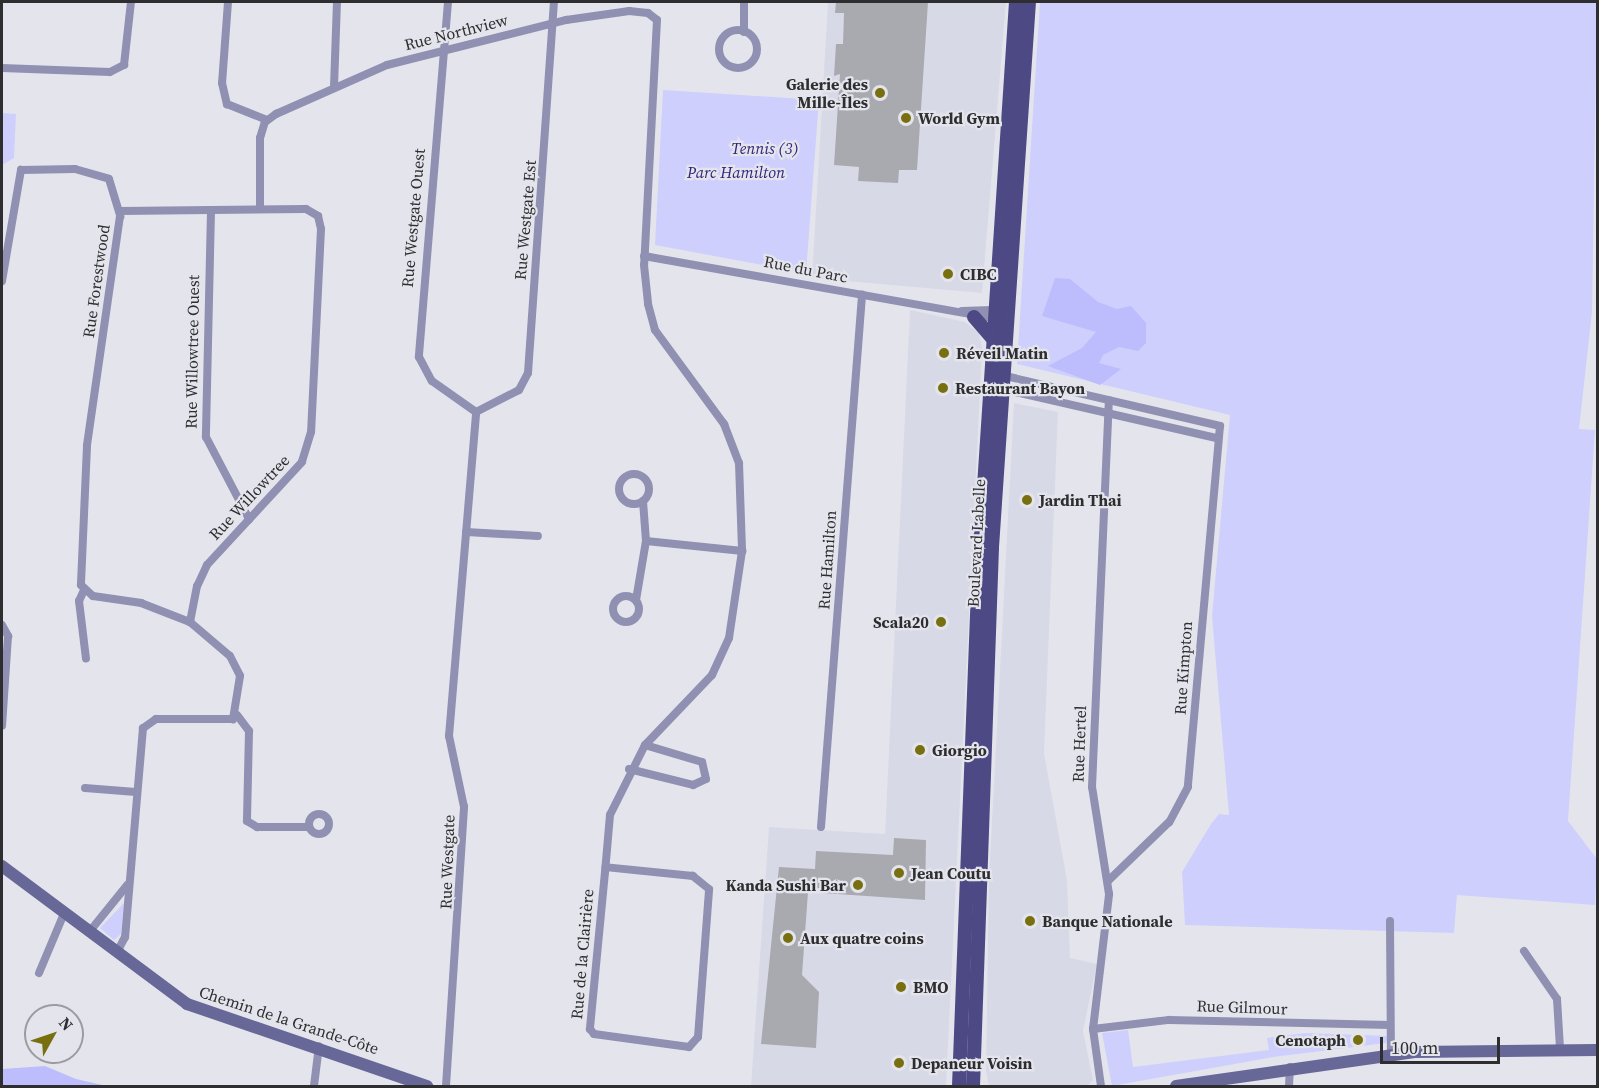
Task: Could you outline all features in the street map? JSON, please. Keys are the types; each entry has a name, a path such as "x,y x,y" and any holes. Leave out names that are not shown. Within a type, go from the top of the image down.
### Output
{"main road":[{"name":"Boulevard Labelle","path":"973,1086 996,381 992,338 1001,315 1016,2"},
{"name":"Boulevard Labelle","path":"959,1086 996,381 1029,2"},
{"path":"968,314 992,338"},
{"name":"Chemin de la Grande-Côte","path":"2,866 196,1008 319,1046 428,1086"},
{"path":"1176,1086 1290,1066 1391,1054 1560,1048 1598,1050"}],"street":[{"path":"2,68 117,68 124,65 131,2"},
{"path":"228,2 222,83 227,104 267,120 260,143 260,208"},
{"path":"334,87 337,2"},
{"name":"Rue Westgate Ouest","path":"448,2 419,357 432,381 476,412"},
{"name":"Rue Westgate Est","path":"476,412 519,390 528,373 554,2"},
{"path":"744,2 744,32"},
{"name":"Rue Northview","path":"267,120 334,87 387,65 553,23 629,11 648,13 657,22 644,256"},
{"path":"744,32 754,40 755,56 746,66 730,66 720,54 721,41 729,33 744,32"},
{"name":"Rue Forestwood","path":"2,280 23,169 99,172 114,186 120,211 87,446 79,569 84,591 79,601 86,659"},
{"name":"Rue Willowtree","path":"120,211 306,209 318,216 321,229 311,432 302,462 201,574 190,622"},
{"name":"Rue Willowtree Ouest","path":"211,211 206,437 249,519"},
{"name":"Rue du Parc","path":"644,256 968,314 1001,315"},
{"name":"Rue de la Clairière","path":"605,867 693,876 709,889 698,1038 689,1047 594,1034 590,1029 605,867 610,815 629,769 645,745 712,675 729,638 742,551 739,463 724,424 655,330 644,256"},
{"name":"Rue Hamilton","path":"821,827 862,295"},
{"name":"Rue du Parc","path":"968,314 1001,315"},
{"path":"996,381 1110,400"},
{"path":"996,381 1107,412 1217,438"},
{"name":"Rue Hertel","path":"1101,1086 1093,1029 1108,928 1108,881 1092,788 1107,412 1110,400"},
{"name":"Rue Kimpton","path":"1108,881 1169,822 1188,787 1217,438 1220,426 1110,400"},
{"name":"Rue Westgate","path":"446,1086 464,807 449,736 476,412"},
{"path":"636,600 646,541 643,501"},
{"path":"466,532 538,536"},
{"path":"646,541 742,551"},
{"path":"84,591 190,622 238,667 237,715 249,731 247,821 257,827 309,827"},
{"path":"2,625 8,636 2,726"},
{"path":"117,952 125,937 136,792 146,723 230,720 237,715"},
{"path":"629,769 693,785 706,779 702,762 645,745"},
{"path":"85,788 136,792"},
{"path":"90,931 128,884"},
{"path":"39,973 64,911"},
{"path":"1390,921 1391,1054"},
{"path":"1524,951 1557,999 1560,1048"},
{"name":"Rue Gilmour","path":"1093,1029 1169,1020 1390,1025"},
{"path":"314,1086 319,1046"},
{"path":"1290,1066 1290,1086"}],"shaded area":[{"path":"828,2 1006,2 982,293 812,278"},
{"path":"1055,278 1070,279 1098,302 1117,309 1131,306 1146,323 1146,343 1138,351 1119,347 1103,355 1099,363 1121,369 1100,385 1048,366 1082,348 1096,332 1042,316"},
{"path":"910,310 965,322 979,333 982,349 946,1086 751,1086 769,827 885,834"},
{"path":"1014,403 1058,412 1044,753 1067,880 1070,958 1097,964 1083,1031 1093,1080 1087,1086 989,1086 986,1071 989,879"},
{"path":"45,1066 76,1079 107,1086 2,1086 2,1069"}],"green space":[{"path":"1040,2 1597,2 1592,312 1579,429 1595,430 1568,821 1597,859 1595,905 1457,895 1454,933 1185,925 1182,872 1219,814 1229,815 1212,616 1230,415 1017,364"},
{"name":"Parc Hamilton","path":"663,90 819,100 806,273 655,245"},
{"path":"2,113 16,114 14,158 2,165"},
{"path":"124,903 121,934 114,940 100,928"},
{"path":"1128,1030 1133,1067 1269,1050 1267,1038 1306,1033 1388,1036 1386,1043 1273,1057 1112,1086 1102,1033"}],"building":[{"name":"Galerie des Mille-Îles","path":"836,2 928,2 917,170 899,170 898,183 858,181 859,167 834,165 840,74 834,76 836,44 843,44 844,13 835,13"},
{"name":"Aux quatre coins","path":"894,838 926,840 925,900 808,892 802,975 819,992 816,1048 761,1044 779,867 815,869 816,851 893,855"}],"place":[{"name":"Galerie des Mille-Îles","path":"880,93"},
{"name":"World Gym","path":"906,118"},
{"name":"CIBC","path":"948,274"},
{"name":"Réveil Matin","path":"944,353"},
{"name":"Restaurant Bayon","path":"943,388"},
{"name":"Jardin Thai","path":"1027,500"},
{"name":"Scala20","path":"941,622"},
{"name":"Giorgio","path":"920,750"},
{"name":"Jean Coutu","path":"899,873"},
{"name":"Kanda Sushi Bar","path":"858,885"},
{"name":"Banque Nationale","path":"1030,921"},
{"name":"Aux quatre coins","path":"788,938"},
{"name":"BMO","path":"901,987"},
{"name":"Cenotaph","path":"1358,1040"},
{"name":"Depaneur Voisin","path":"899,1063"}],"park label":[{"name":"Tennis (3)","path":"765,148"}]}
